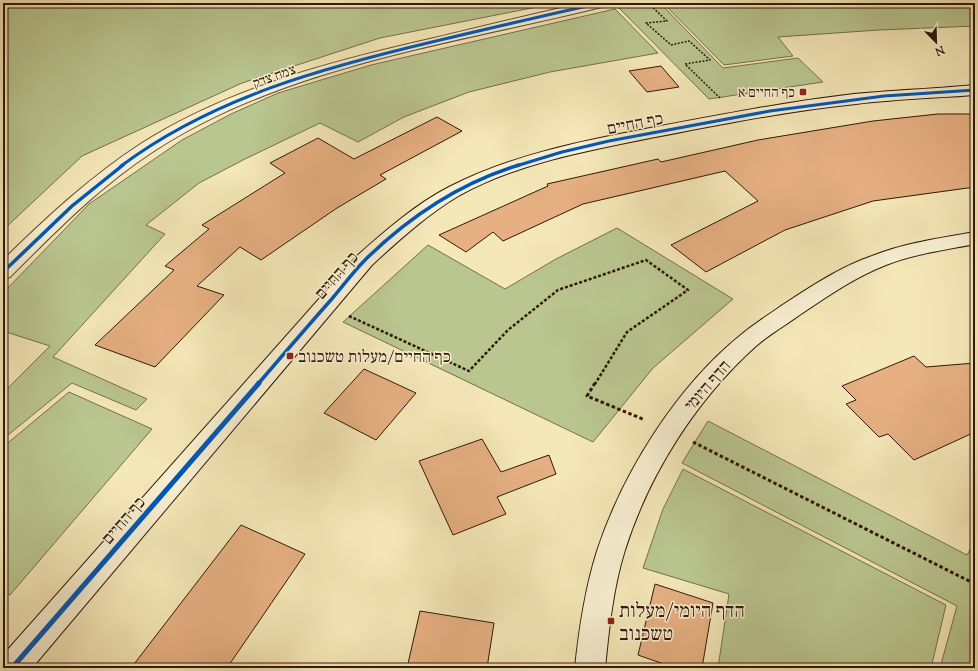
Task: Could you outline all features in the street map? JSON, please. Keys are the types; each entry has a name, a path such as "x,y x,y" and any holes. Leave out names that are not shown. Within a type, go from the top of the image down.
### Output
{"street":[{"name":"צמח צדק","path":"3,272 64,212 105,177 149,147 189,124 239,101 285,82 341,65 602,3"},
{"name":"כף החיים","path":"12,668 365,260 399,230 430,207 468,184 512,166 557,153 616,140 739,117 877,97 975,90"},
{"name":"הדף היומי","path":"590,668 601,591 612,550 630,500 670,431 683,413 725,363 749,340 814,294 839,279 891,256 926,247 975,238"}],"path":[{"path":"648,3 667,21 646,23 671,45 689,41 710,60 685,64 739,117"},
{"path":"326,306 469,371 508,330 558,290 646,260 688,290 627,332 587,396 670,431 975,584"}],"green space":[{"path":"3,3 557,3 380,38 242,83 82,156 3,230"},
{"path":"645,3 660,3 723,68 798,58 823,82 709,99 618,7"},
{"path":"663,3 975,3 975,26 879,30 778,37 793,56 724,65"},
{"path":"615,9 658,53 550,72 469,92 404,117 358,142 320,123 199,183 146,225 165,234 53,357 147,399 136,410 72,383 3,439 3,393 50,346 3,331 3,293 89,204 182,140 231,114 278,93 371,65"},
{"path":"617,228 733,299 653,368 593,442 343,322 428,245 505,289 556,259"},
{"path":"69,392 152,429 10,595 3,591 3,447"},
{"path":"708,421 967,555 975,541 975,668 940,668 957,606 682,463"},
{"path":"683,469 946,605 931,668 718,668 729,594 643,568 663,509"}],"building":[{"path":"661,66 679,87 647,92 629,71"},
{"path":"938,114 975,114 975,187 873,201 785,230 706,272 671,245 758,201 725,171 583,204 503,241 493,232 466,252 439,235 548,186 547,184 658,159 661,162 758,140 873,121"},
{"path":"437,117 462,131 380,175 386,179 337,208 261,260 240,247 197,286 224,295 155,367 95,345 174,270 165,266 209,229 202,225 285,173 270,163 318,138 354,159"},
{"path":"914,356 926,367 975,363 975,432 914,460 888,434 879,437 846,404 856,400 842,386"},
{"path":"364,369 416,393 376,440 324,413"},
{"path":"482,439 501,472 549,455 556,474 497,497 506,514 453,535 419,461"},
{"path":"241,525 305,554 227,668 131,668"},
{"path":"655,584 713,603 702,668 675,668 638,655"},
{"path":"420,611 494,623 487,668 407,668"}],"cycle path":[{"path":"3,272 72,206 108,176 148,147 181,127 216,110 288,82 363,59 601,3"},
{"path":"12,668 365,260 414,218 441,199 469,184 515,166 562,152 609,141 685,126 827,102 884,96 975,90"}],"place":[{"name":"כף החיים א","path":"803,92"},
{"name":"כף החיים/מעלות טשכנוב","path":"290,356"},
{"name":"הדף היומי/מעלות טשכנוב","path":"611,621"}]}
